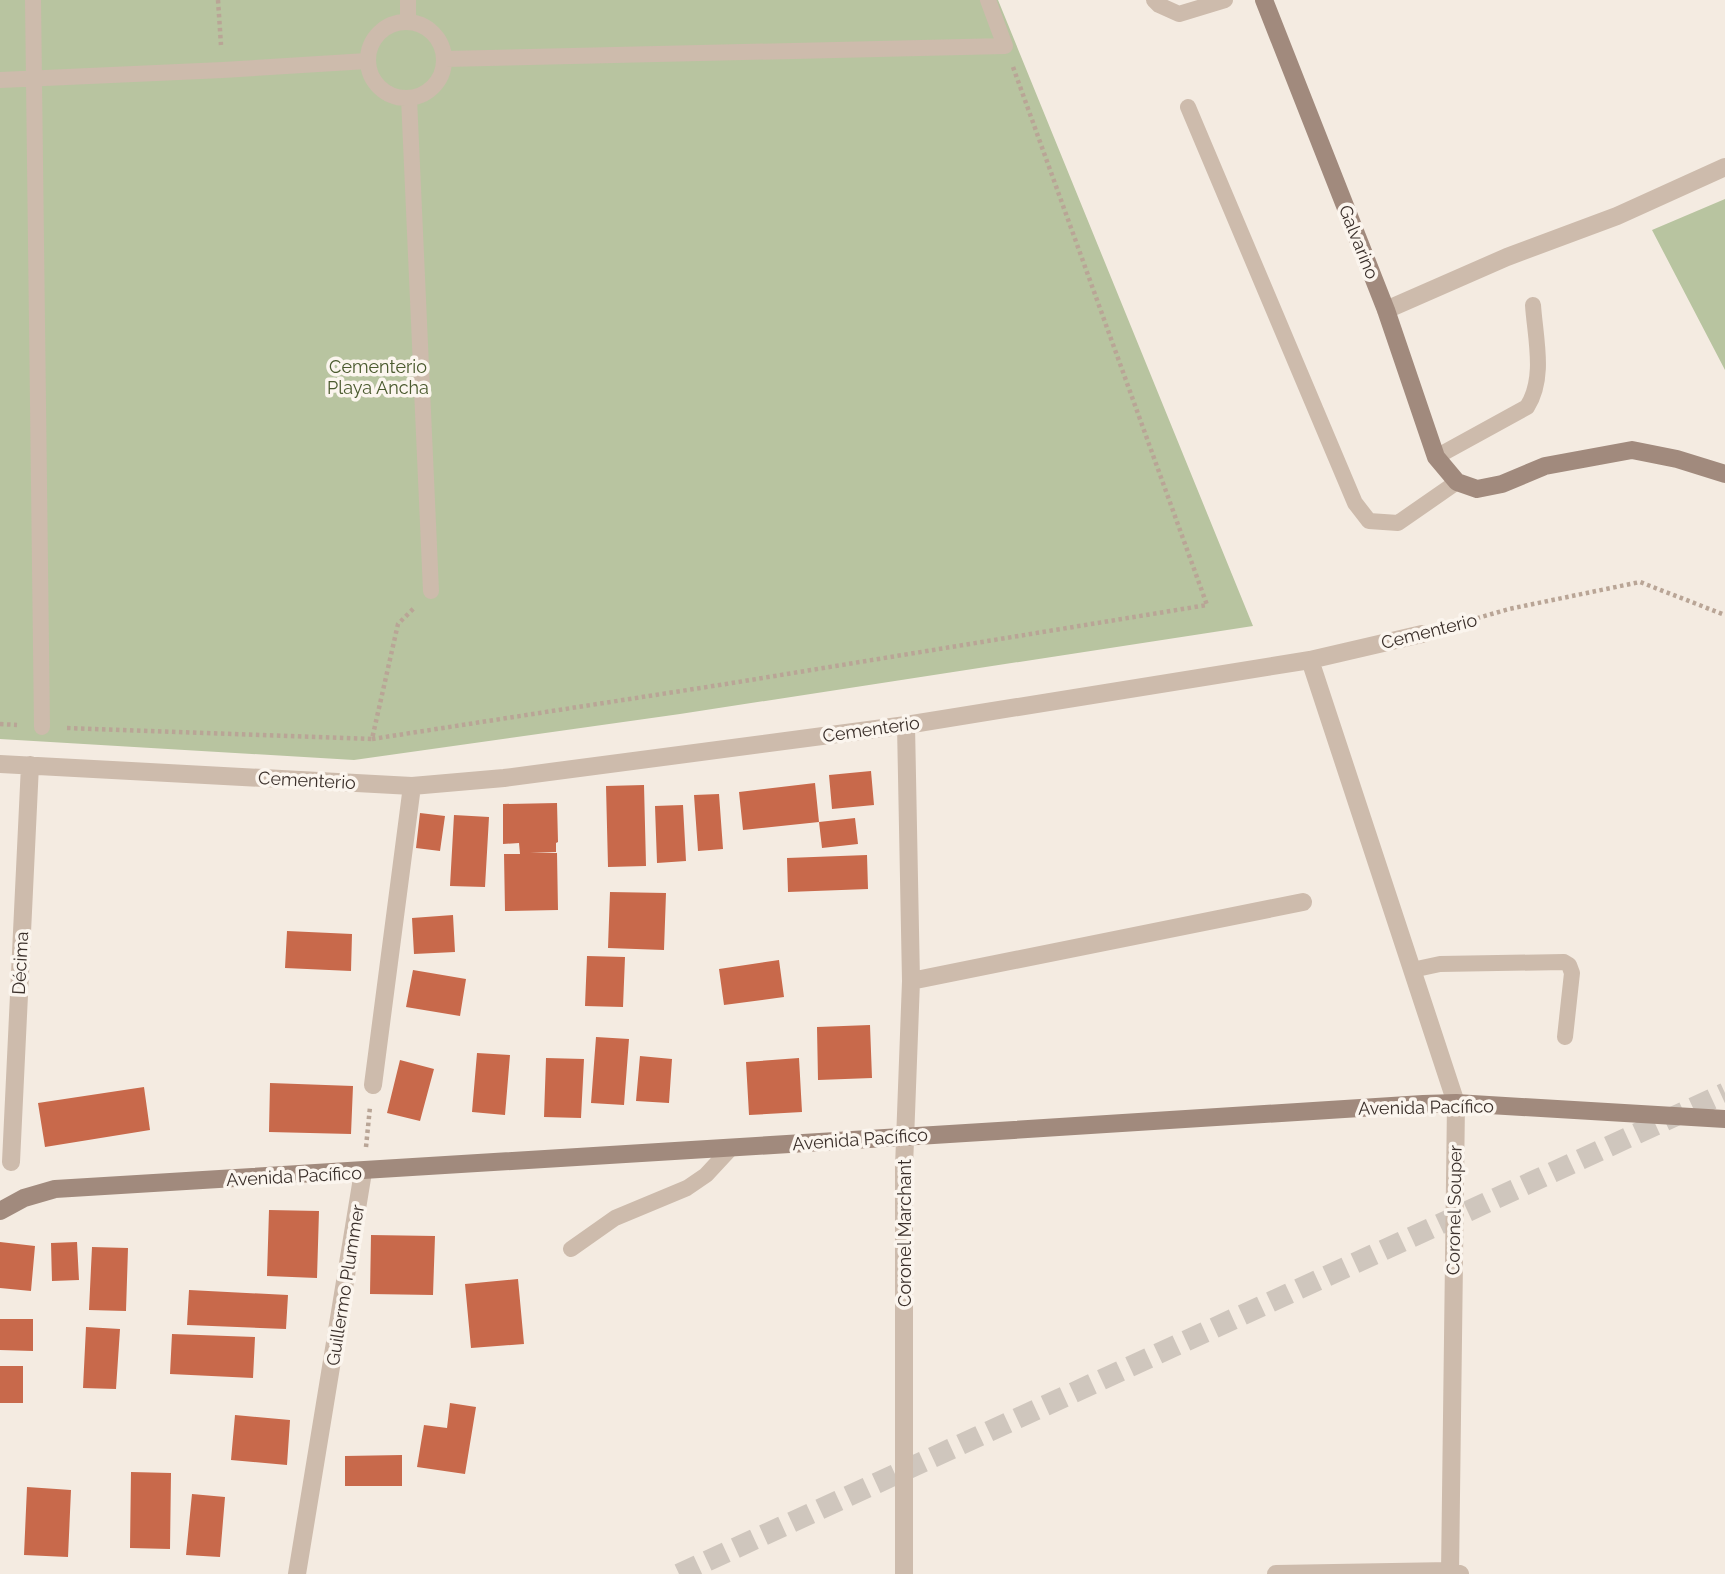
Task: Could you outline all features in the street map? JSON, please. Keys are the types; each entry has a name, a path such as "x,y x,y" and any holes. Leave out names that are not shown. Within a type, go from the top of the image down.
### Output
{"street":[{"name":"Galvarino","path":"1264,0 1386,310 1436,457 1457,482"},
{"path":"1386,310 1507,257 1617,216 1725,167"},
{"path":"1457,482 1477,489 1502,484 1545,466 1632,450 1677,459 1725,474"},
{"name":"Cementerio","path":"0,764 412,786 504,778 906,725 1310,660 1422,634"},
{"name":"Coronel Souper","path":"1310,660 1456,1103 1453,1573"},
{"name":"Coronel Marchant","path":"904,1574 905,1136 911,981 906,725"},
{"name":"Décima","path":"10,1162 30,765"},
{"path":"373,1085 412,786"},
{"path":"911,981 1303,902"},
{"name":"Avenida Pacífico","path":"0,1211 24,1198 55,1189 1456,1103 1725,1119"},
{"name":"Guillermo Plummer","path":"297,1574 363,1172"},
{"path":"1276,1574 1453,1573"}],"lane":[{"path":"33,0 36,78 41,727"},
{"path":"408,0 408,21"},
{"path":"445,59 1005,46 988,0"},
{"path":"1154,0 1179,14 1225,0"},
{"path":"408,21 422,24 434,33 442,45 445,59 443,73 435,86 424,94 409,99 394,97 380,89 370,76 367,61 370,45 379,32 393,23 408,21"},
{"path":"0,80 367,61"},
{"path":"409,99 431,590"},
{"path":"1188,107 1355,503 1369,521 1398,523 1457,482"},
{"path":"1436,457 1527,407 1535,395 1538,368 1533,305"},
{"path":"1412,970 1440,964 1564,962 1569,965 1572,973 1565,1037"},
{"path":"571,1249 615,1218 687,1188 706,1175 732,1147"}],"path":[{"path":"218,0 223,70"},
{"path":"0,723 41,727 372,739 1207,605 1005,46"},
{"name":"Cementerio","path":"1422,634 1509,609 1640,582 1725,615"},
{"path":"372,739 398,624 431,590"},
{"path":"363,1172 373,1085"}],"green space":[{"name":"Cementerio Playa Ancha","path":"0,0 998,0 1253,626 680,714 354,760 0,739"},
{"path":"1725,199 1725,370 1652,230"}],"building":[{"path":"871,771 874,805 832,809 829,775"},
{"path":"815,783 819,822 743,830 739,792"},
{"path":"644,785 646,866 608,867 606,786"},
{"path":"719,794 723,849 698,851 694,795"},
{"path":"557,803 556,852 530,853 557,853 558,910 505,911 504,854 520,854 519,843 503,844 503,804"},
{"path":"683,805 686,861 657,863 655,806"},
{"path":"420,813 445,816 440,851 416,848"},
{"path":"454,815 489,817 485,887 450,886"},
{"path":"855,818 858,844 822,848 819,822"},
{"path":"867,855 868,889 788,892 787,858"},
{"path":"610,892 666,893 664,950 608,948"},
{"path":"453,915 455,952 414,954 412,918"},
{"path":"287,931 352,934 351,971 285,968"},
{"path":"587,956 625,957 623,1007 585,1006"},
{"path":"779,960 784,997 724,1005 719,969"},
{"path":"413,970 466,979 460,1016 406,1007"},
{"path":"870,1025 872,1078 818,1080 817,1027"},
{"path":"596,1037 629,1039 624,1105 591,1103"},
{"path":"477,1053 510,1055 505,1115 472,1112"},
{"path":"640,1056 672,1059 669,1103 636,1101"},
{"path":"546,1058 584,1059 581,1118 544,1117"},
{"path":"799,1058 802,1112 749,1115 746,1062"},
{"path":"400,1060 434,1069 420,1121 387,1113"},
{"path":"270,1083 353,1086 351,1134 269,1132"},
{"path":"144,1087 150,1130 45,1147 38,1103"},
{"path":"269,1210 319,1211 317,1278 267,1276"},
{"path":"371,1235 435,1236 433,1295 370,1294"},
{"path":"0,1242 35,1246 31,1291 0,1288"},
{"path":"77,1242 79,1280 52,1281 51,1243"},
{"path":"92,1247 128,1248 126,1311 89,1310"},
{"path":"518,1279 524,1344 471,1348 465,1284"},
{"path":"189,1290 288,1295 286,1329 187,1325"},
{"path":"0,1319 33,1319 33,1351 0,1350"},
{"path":"86,1327 120,1329 116,1389 83,1388"},
{"path":"172,1334 255,1337 253,1378 170,1374"},
{"path":"0,1366 23,1366 23,1403 0,1403"},
{"path":"450,1403 476,1407 465,1474 417,1467 424,1425 447,1428"},
{"path":"235,1415 290,1420 287,1465 231,1460"},
{"path":"402,1455 402,1486 345,1486 345,1456"},
{"path":"131,1472 171,1473 170,1549 130,1548"},
{"path":"27,1487 71,1490 68,1557 24,1555"},
{"path":"192,1494 225,1497 220,1557 186,1555"}],"tunnel":[{"path":"679,1574 1725,1093"}]}
